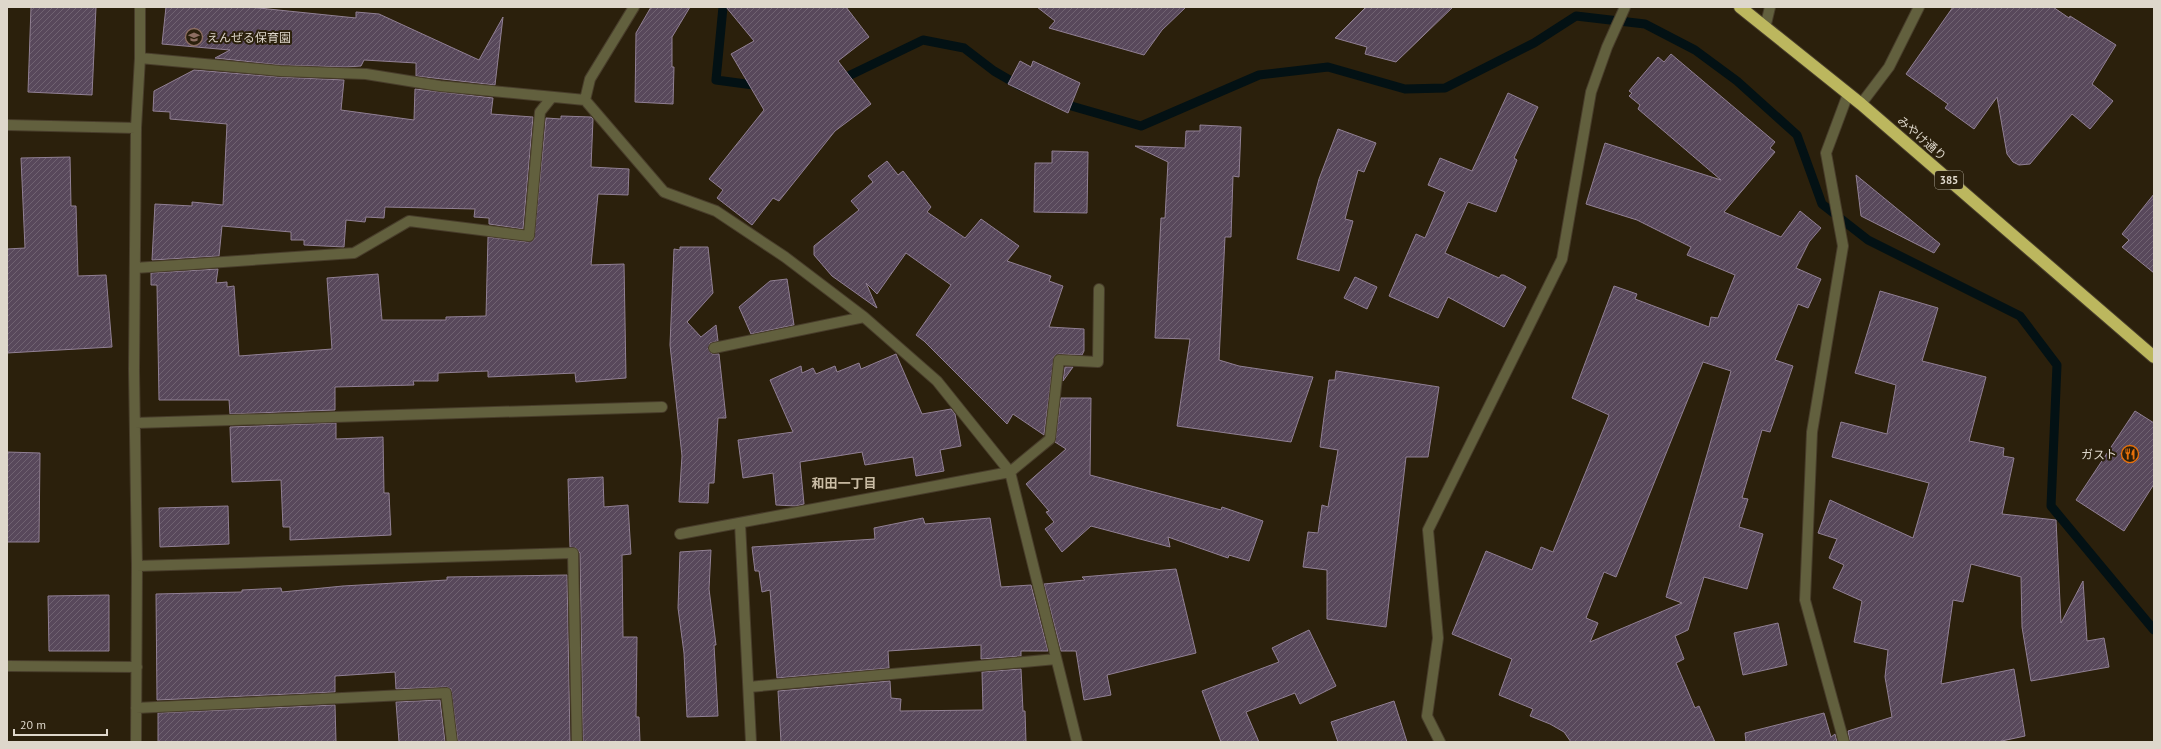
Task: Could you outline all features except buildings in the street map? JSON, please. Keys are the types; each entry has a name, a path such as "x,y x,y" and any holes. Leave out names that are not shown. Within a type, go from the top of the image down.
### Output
{"highway":[{"name":"みやけ通り","path":"1740,7 1861,104 2154,357"}],"street":[{"path":"136,742 137,566 135,268 136,128 140,58 140,7"},
{"path":"585,100 590,79 634,7"},
{"path":"1440,742 1427,716 1438,638 1428,530 1562,259 1591,92 1607,47 1625,7"},
{"path":"1765,28 1770,7"},
{"path":"1861,104 1889,67 1919,7"},
{"path":"140,58 280,71 366,74 440,86 585,100 664,192 716,211 785,257 864,317 937,381 1010,472 1077,742"},
{"path":"1844,742 1805,600 1812,432 1843,246 1826,153 1848,94"},
{"path":"135,268 354,254 409,221 529,236 540,112 552,96"},
{"path":"7,125 136,128"},
{"path":"680,534 1010,472 1050,439 1059,360 1098,362 1100,289"},
{"path":"714,348 864,317"},
{"path":"135,423 662,407"},
{"path":"740,523 752,742"},
{"path":"137,566 573,553 577,742"},
{"path":"749,687 1056,659"},
{"path":"7,666 137,667"},
{"path":"136,708 446,692 452,742"}],"waterway":[{"path":"723,7 716,80 761,86"},
{"path":"1061,103 1141,126 1259,75 1328,67 1405,89 1445,88 1534,43 1576,16 1645,24 1695,50 1737,81 1797,135 1822,204 1868,240 2020,316 2057,365 2051,506 2154,630"},
{"path":"838,81 923,40 964,48 994,71 1020,86"}],"place":[{"name":"えんぜる保育園","path":"194,37"},
{"name":"ガスト","path":"2130,454"}],"district":[{"name":"和田一丁目","path":"844,483"}]}
